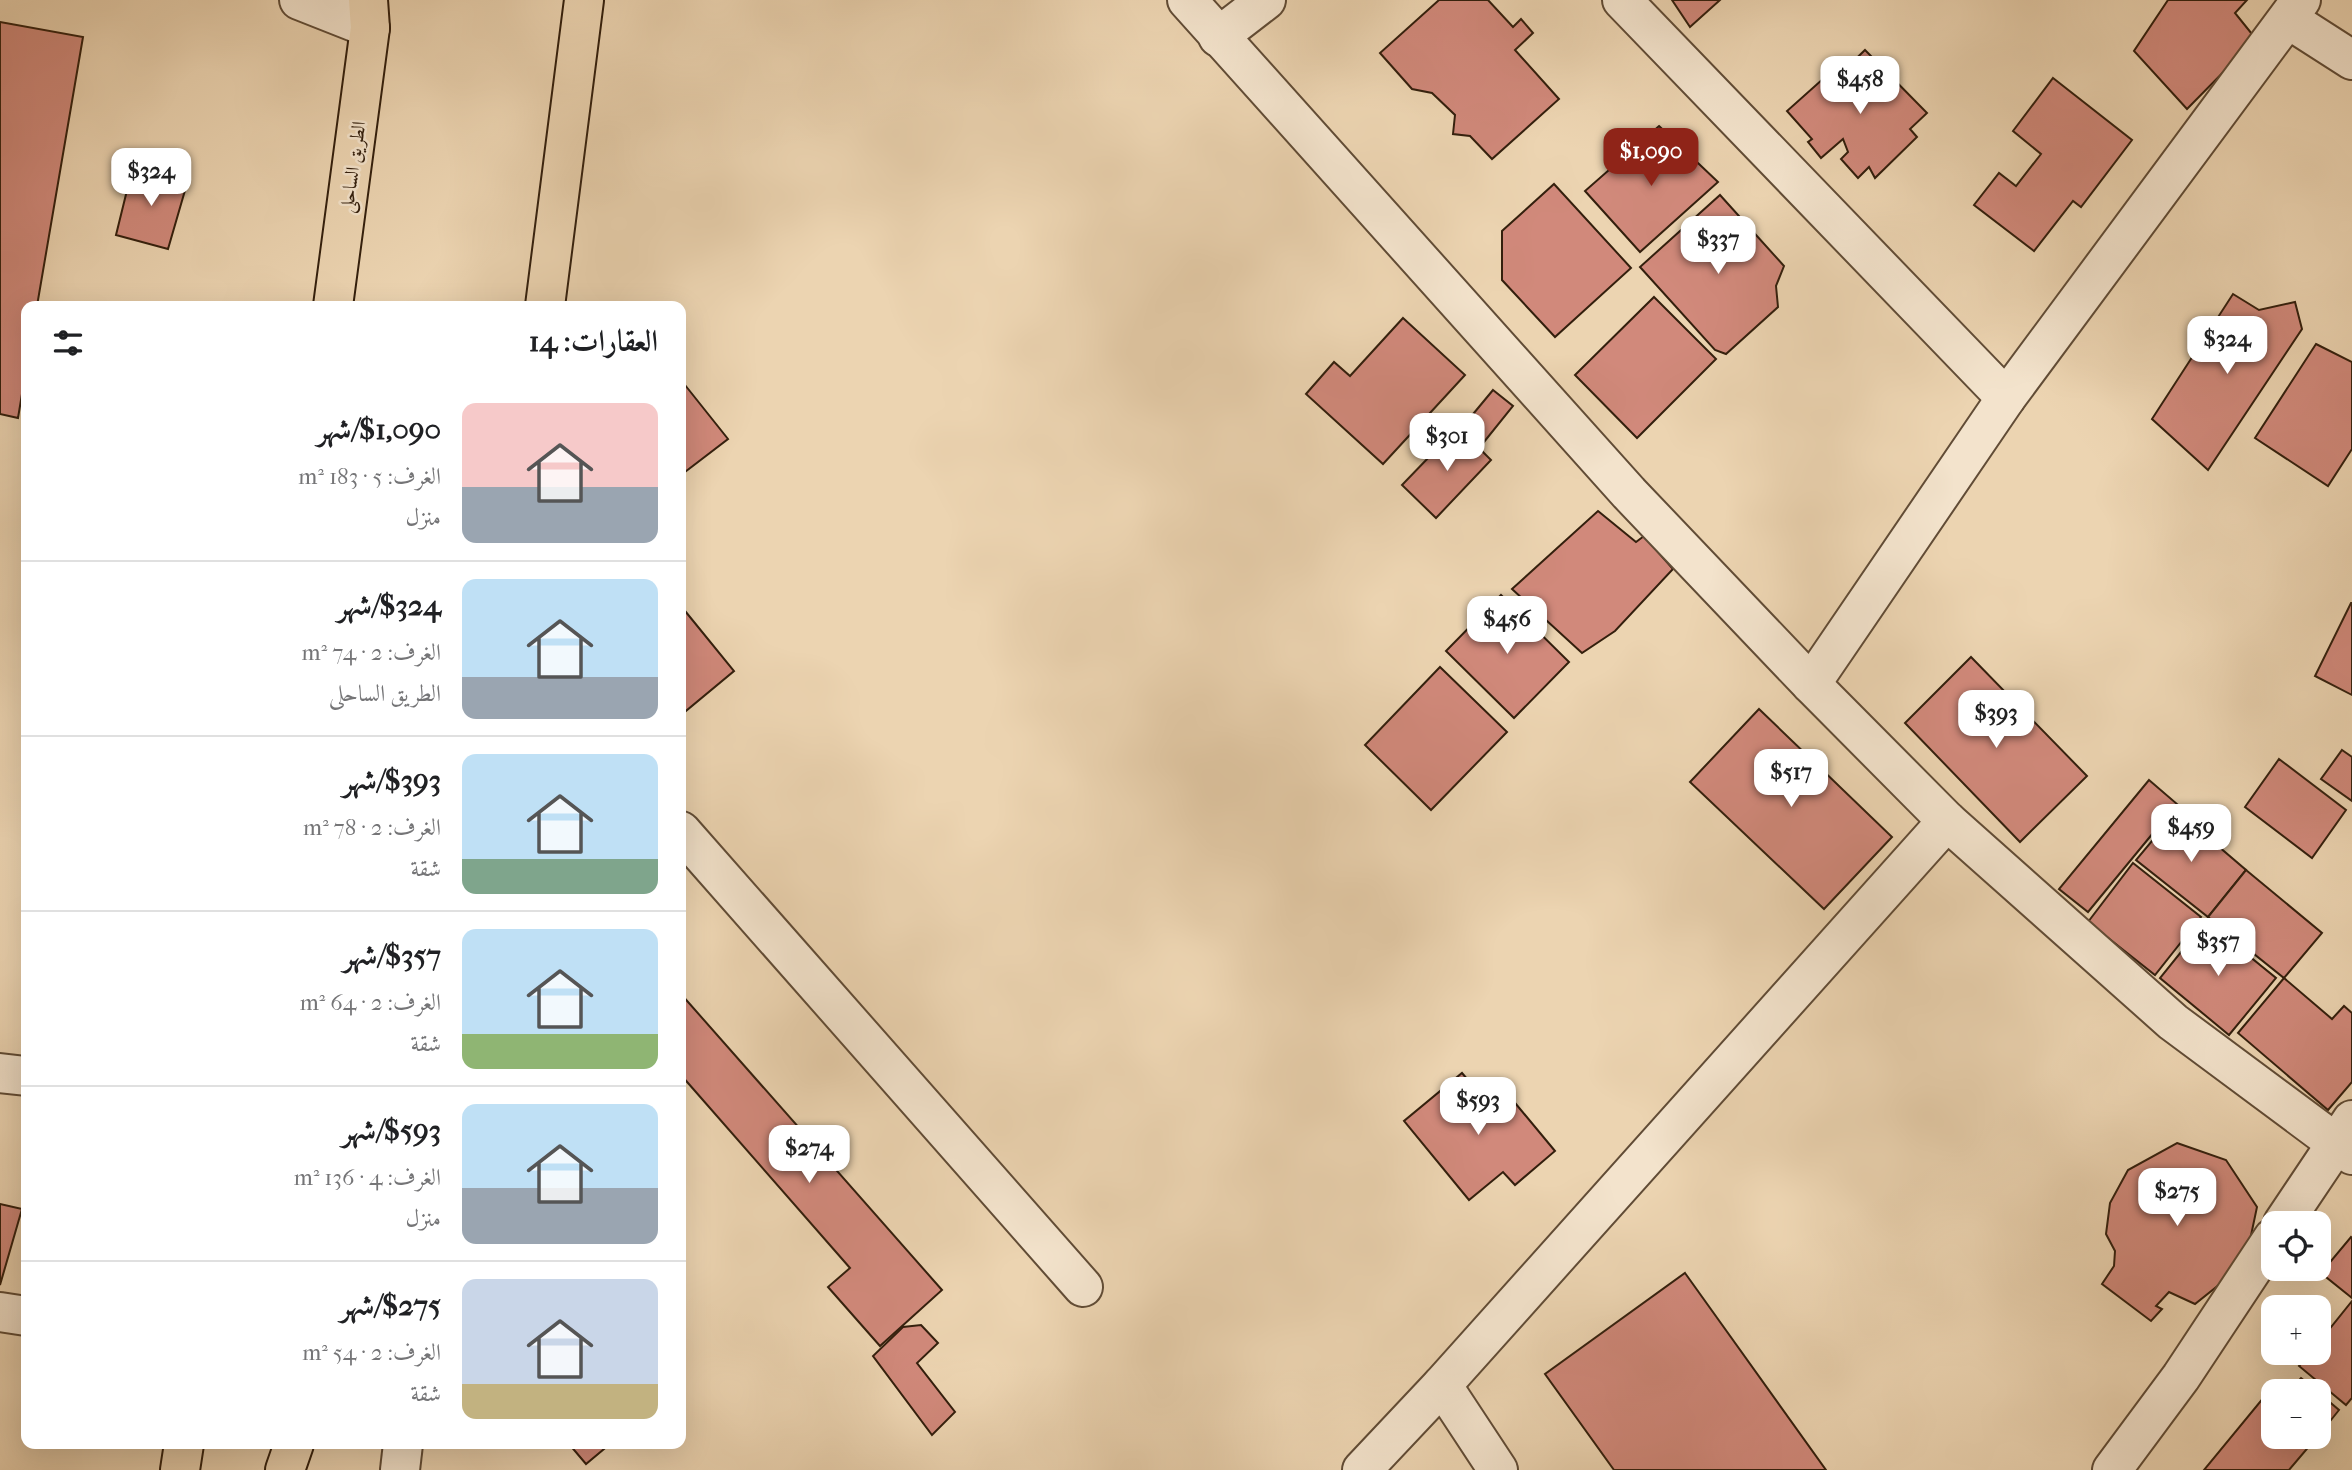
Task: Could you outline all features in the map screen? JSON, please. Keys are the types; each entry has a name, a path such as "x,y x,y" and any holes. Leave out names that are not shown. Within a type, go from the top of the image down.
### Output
{"highway":[{"path":"546,301 583,0"},
{"name":"الطريق الساحلى","path":"334,301 369,14"},
{"path":"180,1470 183,1449"},
{"path":"285,1470 292,1449"}],"street":[{"path":"299,0 369,14"},
{"path":"1187,0 1629,493 1811,684 1947,821 2173,1022 2346,1140 2292,1211"},
{"path":"1218,37 1266,0"},
{"path":"1622,0 2006,398"},
{"path":"1811,684 2006,398 2295,10 2352,60"},
{"path":"1362,1470 1442,1385 1947,821"},
{"path":"686,837 1083,1287"},
{"path":"0,1073 21,1075"},
{"path":"2112,1470 2181,1377 2261,1256"},
{"path":"0,1312 21,1315"},
{"path":"1442,1385 1498,1470"},
{"path":"400,1470 402,1449"}],"building":[{"path":"1439,0 1488,0 1513,27 1521,19 1533,33 1515,50 1559,99 1492,159 1470,136 1453,134 1455,115 1432,93 1412,89 1380,53"},
{"path":"1672,0 1720,0 1690,27"},
{"path":"2168,0 2247,0 2235,13 2256,39 2187,109 2134,51"},
{"path":"0,22 83,37 38,301 21,301 21,400 18,418 0,414"},
{"path":"1865,50 1927,113 1910,129 1917,137 1875,178 1869,167 1858,178 1841,159 1848,152 1843,139 1821,158 1808,142 1812,139 1787,111 1824,78 1831,83"},
{"path":"2053,78 2132,140 2081,207 2073,201 2034,251 1974,205 1999,173 2016,186 2041,154 2013,131"},
{"path":"1659,126 1718,182 1640,252 1585,191"},
{"path":"132,170 188,180 168,249 116,235"},
{"path":"1554,184 1631,268 1555,337 1502,280 1502,231"},
{"path":"1720,195 1784,266 1776,286 1778,307 1726,354 1715,350 1640,267"},
{"path":"2233,294 2259,310 2295,302 2302,329 2208,470 2152,419"},
{"path":"1654,297 1716,359 1637,438 1575,375"},
{"path":"1403,318 1465,375 1383,464 1306,394 1334,362 1350,376"},
{"path":"2316,344 2352,362 2352,449 2328,486 2255,438"},
{"path":"686,386 728,439 686,471"},
{"path":"1493,390 1513,406 1484,442 1464,425"},
{"path":"1458,427 1491,460 1436,518 1402,485"},
{"path":"1598,511 1636,542 1644,536 1673,569 1615,631 1582,653 1512,589"},
{"path":"1501,595 1569,662 1514,718 1446,651"},
{"path":"2352,603 2352,695 2315,676"},
{"path":"686,612 734,671 686,711"},
{"path":"1971,657 2087,776 2020,842 1905,723"},
{"path":"1440,667 1507,732 1431,810 1365,745"},
{"path":"1759,709 1892,837 1824,909 1690,782"},
{"path":"2342,750 2352,757 2352,801 2321,779"},
{"path":"2279,759 2346,810 2312,858 2245,807"},
{"path":"2149,780 2177,804 2088,912 2059,889"},
{"path":"2177,811 2246,870 2208,917 2136,860"},
{"path":"2133,863 2201,917 2155,975 2088,922"},
{"path":"2246,870 2322,933 2284,978 2208,917"},
{"path":"2206,921 2276,978 2229,1035 2160,978"},
{"path":"2284,978 2332,1019 2344,1006 2352,1013 2352,1082 2328,1110 2238,1033"},
{"path":"686,1000 942,1290 880,1346 828,1287 850,1268 686,1081"},
{"path":"1462,1073 1490,1106 1506,1092 1555,1151 1515,1185 1503,1172 1469,1200 1404,1121"},
{"path":"2177,1143 2226,1160 2257,1207 2245,1264 2195,1304 2169,1292 2156,1306 2162,1309 2151,1321 2102,1284 2114,1266 2115,1251 2106,1234 2110,1203 2128,1170"},
{"path":"0,1204 21,1209 21,1212 0,1285"},
{"path":"2351,1237 2352,1298 2331,1281 2331,1261"},
{"path":"1685,1273 1826,1470 1614,1470 1545,1374"},
{"path":"2352,1301 2352,1398 2346,1405 2331,1393 2331,1379 2315,1379 2299,1366 2331,1365 2331,1327"},
{"path":"921,1325 938,1343 917,1363 955,1412 932,1435 873,1356 903,1327"},
{"path":"2261,1401 2261,1449 2307,1449 2289,1470 2204,1470"},
{"path":"2331,1403 2339,1410 2331,1420"},
{"path":"573,1449 604,1449 586,1464"}]}
